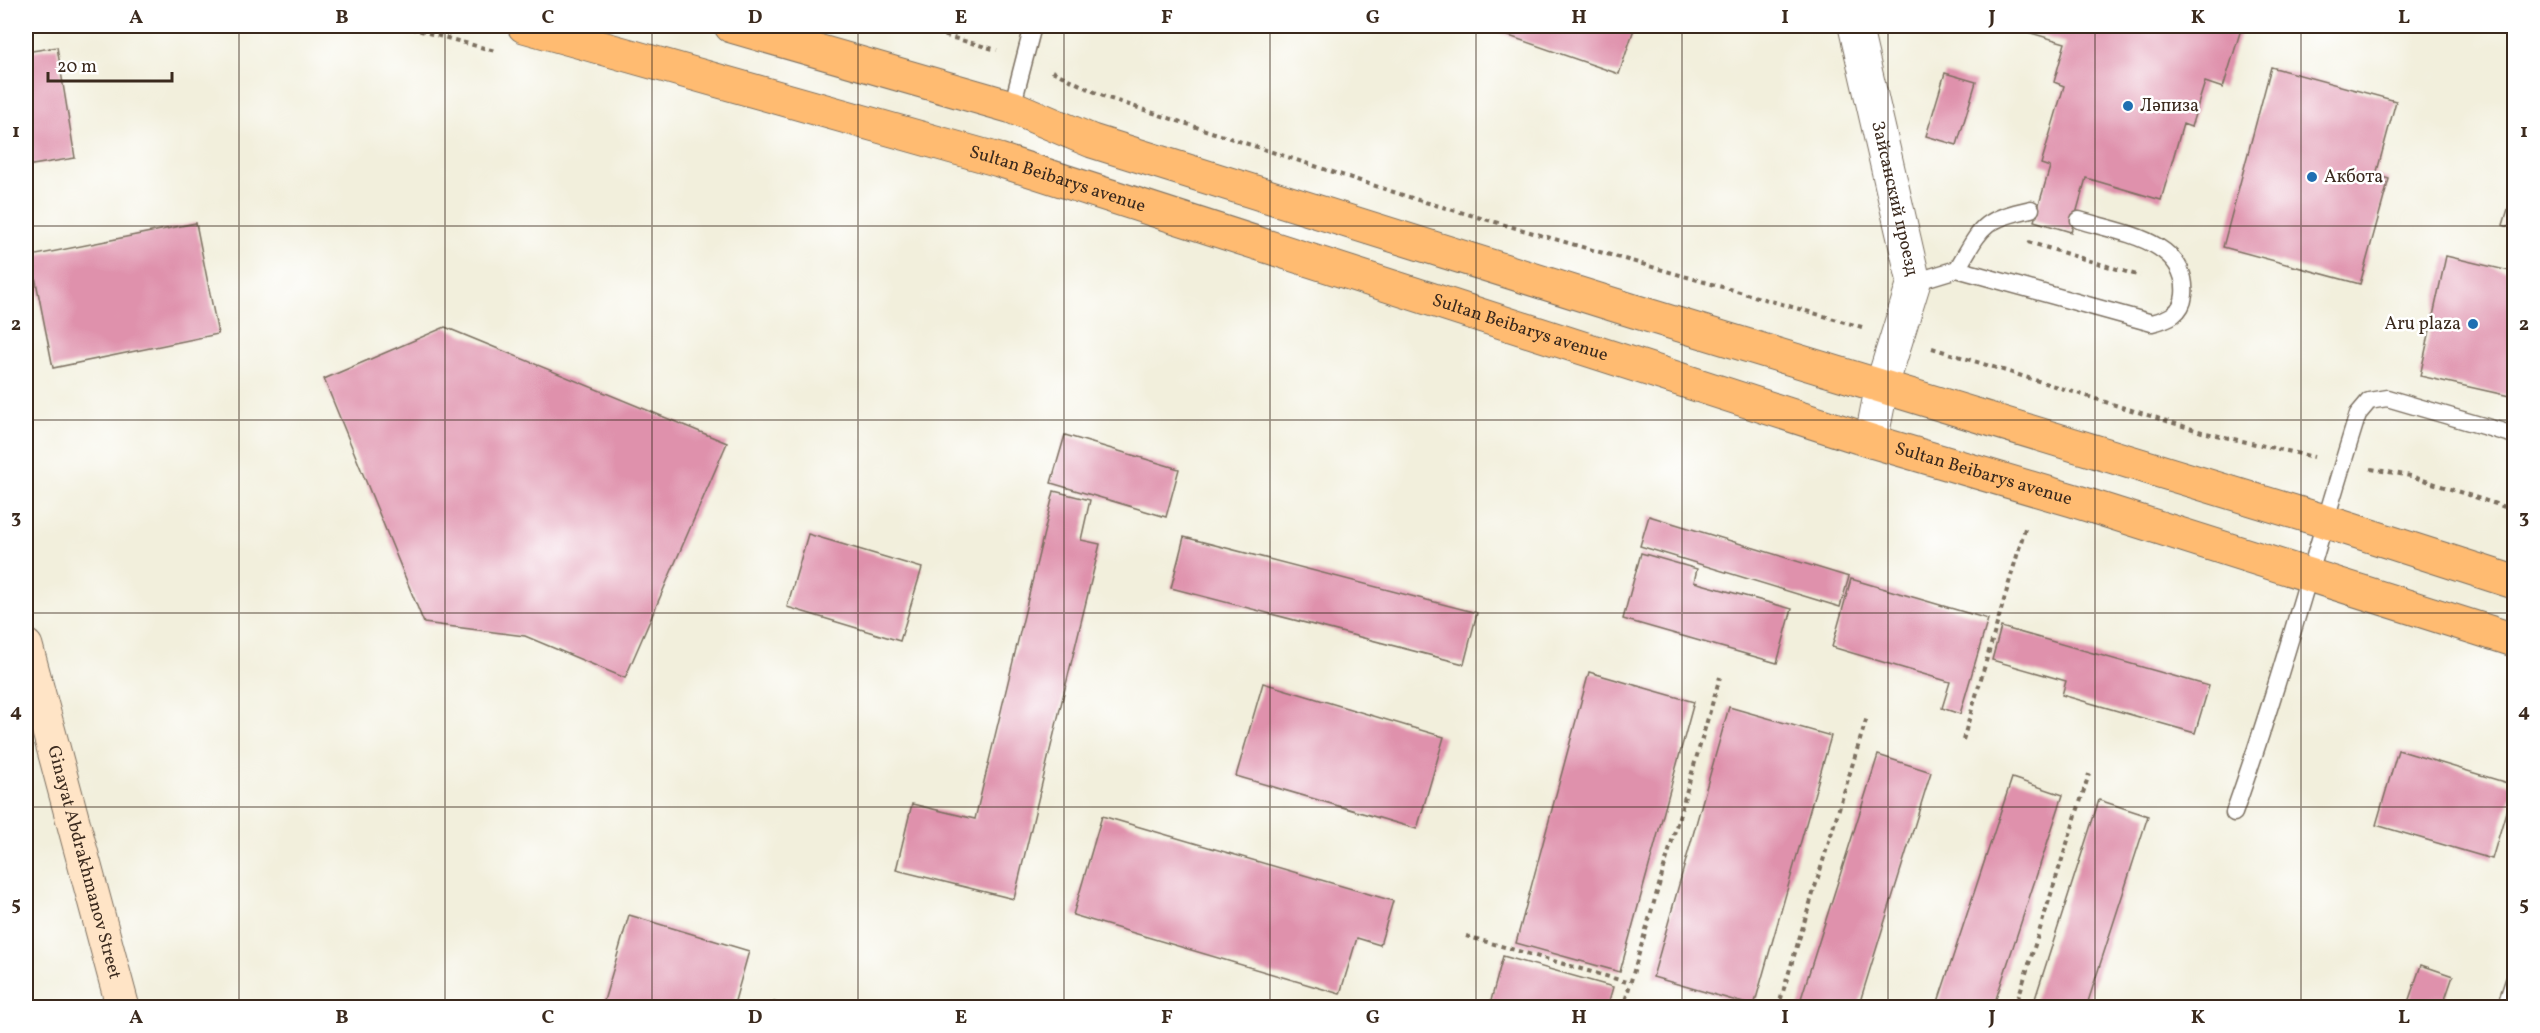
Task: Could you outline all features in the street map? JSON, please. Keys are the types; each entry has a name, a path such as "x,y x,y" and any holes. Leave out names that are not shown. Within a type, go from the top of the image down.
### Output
{"main road":[{"name":"Sultan Beibarys avenue","path":"524,26 999,160 1870,441 2309,573 2514,640"},
{"path":"731,26 1012,107 1092,141 1622,308 1882,385 2514,582"}],"street":[{"name":"Зайсанский проезд","path":"1855,26 1914,282 1895,336 1870,441"},
{"name":"Ginayat Abdrakhmanov Street","path":"26,646 123,1008"}],"lane":[{"path":"1012,107 1033,26"},
{"path":"1957,269 1982,228 2003,215 2031,209"},
{"path":"1914,282 1957,269 2152,322 2168,319 2180,309 2184,294 2181,273 2171,255 2155,244 2079,220"},
{"path":"2234,813 2266,722 2324,521 2358,414 2369,401 2387,398 2514,435"},
{"path":"2505,1008 2514,981"}],"path":[{"path":"910,26 1025,57 1105,97 1407,196 1895,336 2202,432 2411,476 2514,510"},
{"path":"1982,228 2140,276"},
{"path":"1963,740 2027,519"},
{"path":"1623,1008 1720,677"},
{"path":"1778,1008 1867,717"},
{"path":"2015,1008 2089,774"},
{"path":"1466,936 1630,983"}],"building":[{"path":"1480,26 1635,26 1619,74"},
{"name":"Ләпиза","path":"2007,26 2242,26 2223,88 2205,82 2191,127 2183,124 2161,200 2086,178 2071,232 2034,221 2050,167 2041,164 2064,86 2054,82 2065,43"},
{"path":"57,47 75,158 26,166 26,52"},
{"name":"Акбота","path":"2271,67 2396,101 2376,175 2389,179 2360,284 2223,247"},
{"path":"1945,73 1976,82 1957,145 1926,136"},
{"path":"2514,190 2514,229 2503,225"},
{"path":"196,223 218,334 53,368 31,256"},
{"name":"Aru plaza","path":"2446,256 2514,272 2514,397 2420,376"},
{"path":"445,327 727,443 625,678 525,636 424,623 324,379"},
{"path":"1065,435 1179,469 1166,517 1051,483"},
{"path":"1054,491 1090,500 1081,540 1100,544 1014,899 896,870 912,804 975,819"},
{"path":"1649,516 1849,577 1840,607 1640,546"},
{"path":"808,534 922,568 900,641 787,607"},
{"path":"1184,537 1477,613 1464,664 1171,588"},
{"path":"1641,553 1697,569 1694,582 1792,609 1777,663 1623,619"},
{"path":"1851,579 1988,619 1960,714 1942,708 1950,682 1832,647"},
{"path":"2001,627 2209,686 2195,733 2062,695 2066,681 1992,660"},
{"path":"1589,672 1694,702 1620,972 1516,943"},
{"path":"1263,683 1444,737 1417,829 1236,776"},
{"path":"1729,707 1831,736 1754,1006 1653,977"},
{"path":"2398,750 2514,785 2492,859 2376,825"},
{"path":"1878,755 1931,772 1858,1008 1798,1008"},
{"path":"2012,778 2063,795 1993,1008 1936,1008"},
{"path":"2099,800 2148,816 2086,1008 2032,1008"},
{"path":"1102,816 1393,901 1380,945 1357,938 1340,994 1073,915"},
{"path":"629,915 749,951 733,1008 602,1008"},
{"path":"1503,956 1613,987 1607,1008 1489,1008"},
{"path":"2421,965 2453,976 2442,1008 2406,1008"},
{"path":"774,1002 793,1007 793,1008 773,1008"}],"place":[{"name":"Ләпиза","path":"2128,106"},
{"name":"Акбота","path":"2312,177"},
{"name":"Aru plaza","path":"2473,324"}]}
